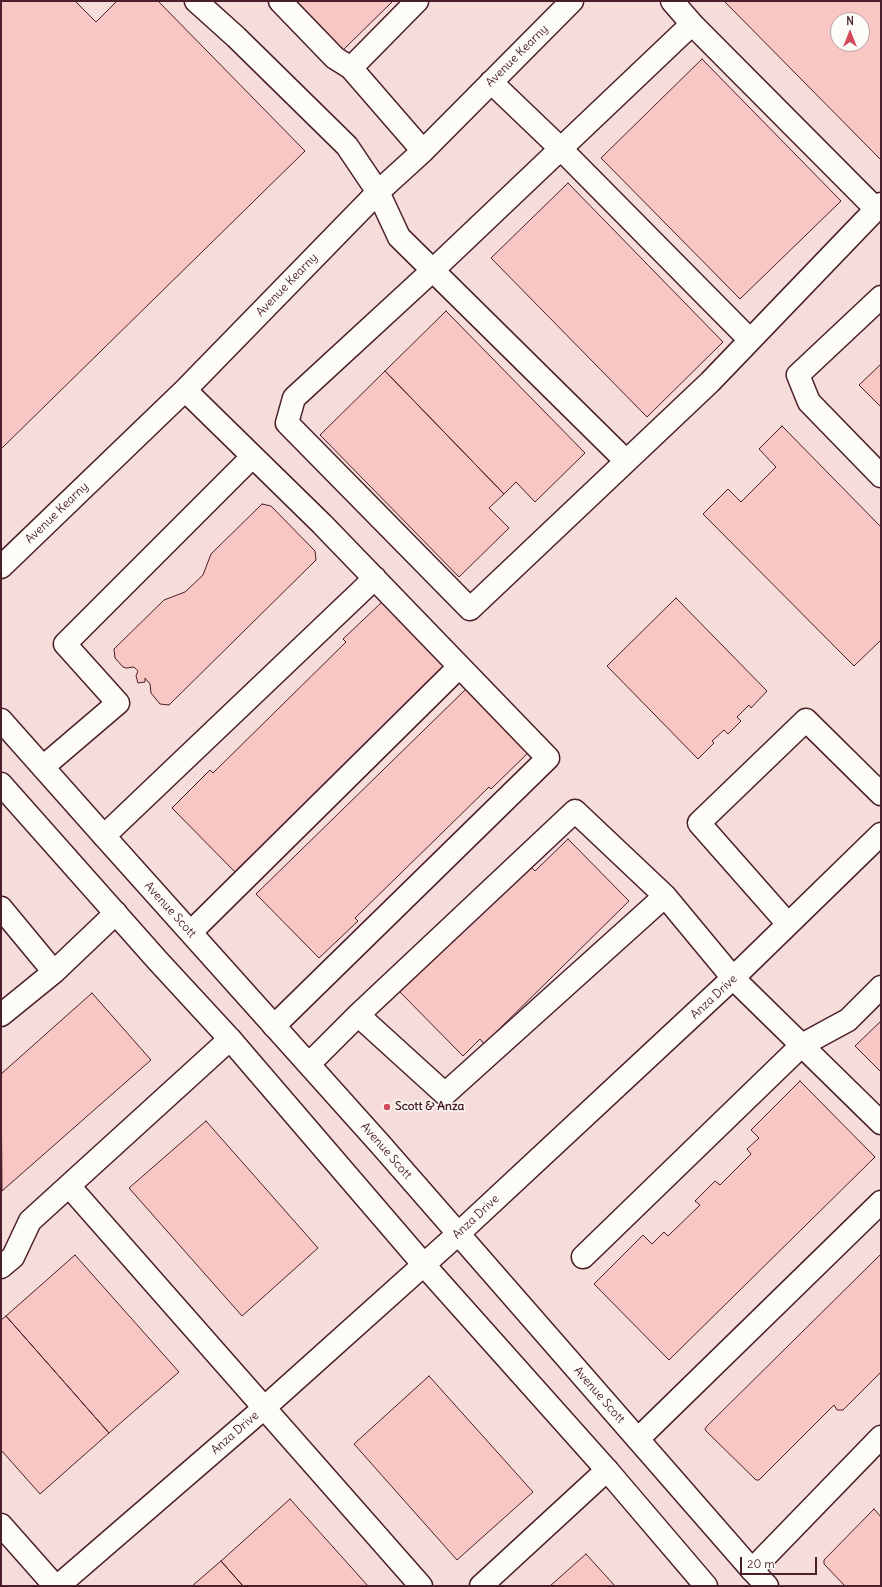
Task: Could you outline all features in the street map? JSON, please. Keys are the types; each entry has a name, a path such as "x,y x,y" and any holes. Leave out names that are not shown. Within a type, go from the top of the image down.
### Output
{"main road":[{"path":"196,1 236,37 346,146 378,192 399,237 626,461"},
{"path":"280,1 335,58 351,68 423,151"},
{"path":"351,68 417,1"},
{"name":"Avenue Kearny","path":"1,567 185,390 378,192 423,151 572,1"},
{"path":"672,1 692,24 879,206 710,382 470,609 286,423 294,398 433,270 692,24"},
{"path":"491,82 560,148 750,340"},
{"path":"881,298 798,375 809,402 881,476"},
{"path":"185,390 322,524 548,758 274,1026"},
{"path":"42,767 118,703 65,644 252,457"},
{"path":"104,836 375,578"},
{"path":"191,932 460,667"},
{"name":"Avenue Scott","path":"1,720 309,1064 767,1586"},
{"path":"788,924 699,823 806,720 881,794"},
{"path":"1,784 230,1039 424,1265 607,1470 706,1586"},
{"path":"309,1064 358,1015 575,811 665,896 733,978 881,1123"},
{"name":"Anza Drive","path":"58,1586 264,1408 458,1234 733,978 881,834"},
{"path":"358,1015 445,1094 665,896"},
{"path":"2,912 54,972"},
{"path":"1,1015 54,972 116,913"},
{"path":"583,1257 802,1045 848,1020 881,987"},
{"path":"1,1267 13,1257 30,1221 230,1039"},
{"path":"70,1186 421,1586"},
{"path":"638,1439 881,1202"},
{"path":"752,1570 881,1437"},
{"path":"481,1586 607,1470"},
{"path":"1,1525 55,1586"}],"shaded area":[{"path":"1,1 881,1 881,1586 1,1586"}],"building":[{"path":"1,1 75,1 96,22 117,1 158,1 305,151 1,449"},
{"path":"295,1 393,1 343,50"},
{"path":"724,1 881,1 881,160"},
{"path":"702,59 841,201 740,299 601,158"},
{"path":"568,183 723,342 647,417 491,258"},
{"path":"446,311 585,453 535,502 516,482 504,494 385,371"},
{"path":"881,364 881,407 859,385"},
{"path":"385,371 504,494 489,508 509,528 459,577 320,435"},
{"path":"782,426 881,527 881,640 854,666 703,514 728,489 741,502 776,467 759,449"},
{"path":"262,504 271,506 315,551 316,560 169,705 160,704 151,693 150,684 145,678 145,682 138,683 136,676 138,671 134,667 123,667 115,658 114,649 164,600 185,592 203,575 211,554"},
{"path":"676,598 767,691 751,708 749,705 737,717 741,721 728,734 724,730 712,741 714,743 698,759 607,666"},
{"path":"382,602 445,666 235,872 172,808 210,770 213,773 346,642 343,639"},
{"path":"466,689 529,752 491,789 489,787 355,918 358,921 319,958 256,894"},
{"path":"568,839 629,901 484,1044 480,1039 463,1056 396,988 525,861 535,871"},
{"path":"92,993 151,1060 2,1191 1,1074"},
{"path":"881,1021 881,1072 855,1046"},
{"path":"800,1081 875,1157 669,1360 594,1284 643,1235 652,1244 664,1232 668,1236 700,1205 695,1201 715,1181 720,1185 751,1154 747,1149 759,1138 751,1130"},
{"path":"206,1121 318,1248 242,1316 129,1188"},
{"path":"881,1254 881,1372 843,1410 837,1410 834,1405 759,1480 756,1480 705,1429"},
{"path":"75,1255 179,1372 109,1433 6,1316"},
{"path":"6,1316 109,1433 40,1494 1,1450 1,1320"},
{"path":"429,1376 533,1492 457,1560 354,1444"},
{"path":"290,1499 368,1586 243,1586 221,1561"},
{"path":"874,1509 881,1517 881,1586 845,1586 824,1564 824,1560"},
{"path":"586,1554 615,1586 550,1586"},
{"path":"221,1561 243,1586 192,1586"}],"place":[{"name":"Scott & Anza","path":"387,1107"}]}
